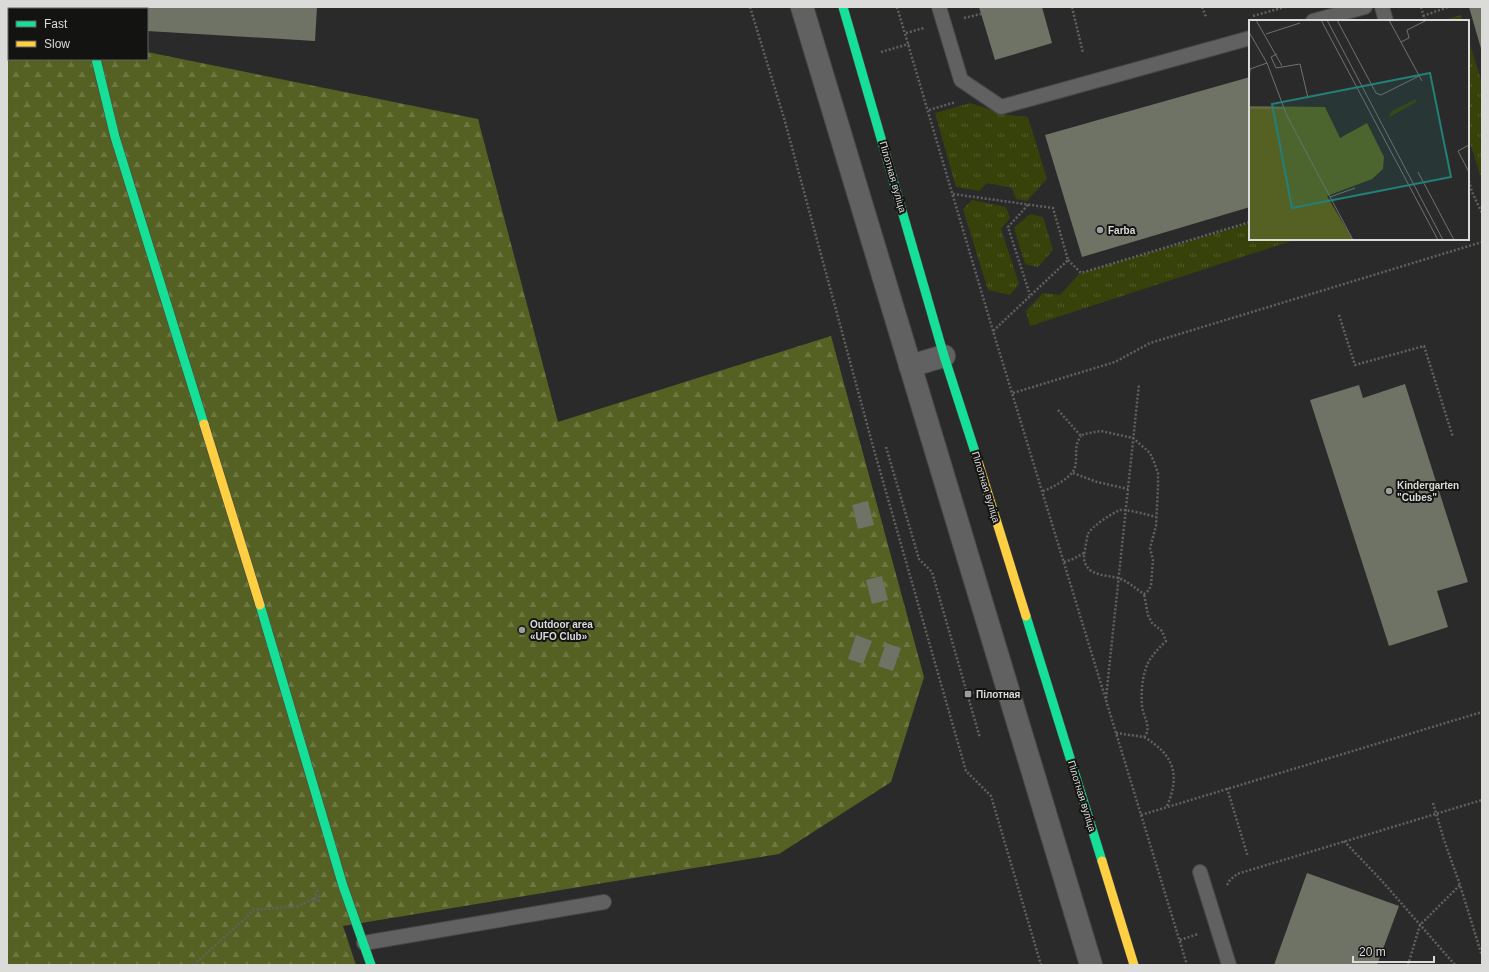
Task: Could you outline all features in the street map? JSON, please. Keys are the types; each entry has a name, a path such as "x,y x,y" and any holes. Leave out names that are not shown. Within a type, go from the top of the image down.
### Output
{"street":[{"path":"802,7 1091,965"},
{"name":"Пілотная вуліца","path":"843,7 944,356 965,419 1134,965"},
{"path":"96,60 115,137 250,571 342,886 371,965"},
{"path":"910,366 944,356"}],"lane":[{"path":"939,7 961,80 1001,107 1249,38"},
{"path":"1317,20 1365,7"},
{"path":"1382,7 1386,20"},
{"path":"1200,872 1229,965"},
{"path":"364,943 604,902"}],"path":[{"path":"750,7 784,118 872,442 966,770 990,796 1041,965"},
{"path":"897,7 993,331 1187,965"},
{"path":"1072,7 1083,53"},
{"path":"1202,7 1206,17"},
{"path":"1421,7 1425,20"},
{"path":"1423,16 1448,7"},
{"path":"1469,180 1472,192 1482,214"},
{"path":"953,194 1053,208 1068,260 1081,273 1249,222"},
{"path":"1028,204 1008,227 1030,295"},
{"path":"1013,393 1115,362 1150,343 1482,242"},
{"path":"993,331 1068,260"},
{"path":"1339,315 1355,365 1424,346 1453,437"},
{"path":"1106,700 1138,384"},
{"path":"1058,410 1081,436"},
{"path":"1042,491 1058,485 1072,473 1075,467 1076,442 1084,434 1102,431 1133,438 1150,453 1158,473 1156,526 1150,548 1153,560 1151,585 1149,590 1144,594"},
{"path":"886,447 919,559 932,572 980,738"},
{"path":"1072,473 1097,482 1128,489"},
{"path":"1144,594 1135,589 1130,582 1096,573 1090,569 1084,560 1084,553 1088,534 1112,514 1126,510 1156,517"},
{"path":"1064,562 1084,553"},
{"path":"1144,594 1148,615 1152,623 1162,630 1166,641 1152,656 1145,670 1142,708 1147,728 1146,735 1144,737"},
{"path":"1141,815 1482,712"},
{"path":"1116,733 1144,737 1154,743 1170,760 1174,772 1166,807"},
{"path":"1227,788 1248,858"},
{"path":"1224,890 1230,880 1237,874 1482,800"},
{"path":"1433,802 1482,956"},
{"path":"1344,841 1382,881 1454,965"},
{"path":"1408,965 1420,925 1460,885"},
{"path":"194,965 254,910 298,906 342,886"}],"green space":[{"path":"1461,15 1463,20 1444,20"},
{"path":"7,24 8,60 148,60 148,52 478,119 558,422 831,336 924,677 891,782 779,854 343,926 356,965 7,965"},
{"path":"1469,41 1482,83 1482,175 1480,175 1469,139"},
{"path":"970,103 1008,115 1028,117 1047,179 1027,201 1016,199 1012,188 987,183 979,191 956,187 935,113"},
{"path":"972,200 1006,207 1010,218 1001,229 1019,284 1010,295 988,290 963,209"},
{"path":"1030,214 1043,217 1053,250 1038,267 1025,264 1014,228"},
{"path":"1249,223 1249,240 1294,240 1030,326 1026,311 1043,293 1060,295 1079,274"}],"building":[{"path":"317,7 315,41 148,31 148,8 109,8"},
{"path":"979,7 1042,7 1052,43 995,60"},
{"path":"1469,7 1482,7 1482,52"},
{"path":"1249,77 1249,207 1082,257 1045,135"},
{"name":"Kindergarten \"Cubes\"","path":"1405,384 1468,582 1437,591 1448,627 1389,646 1310,400 1359,385 1363,398"},
{"path":"868,501 874,525 858,529 852,505"},
{"path":"882,576 888,600 872,604 866,580"},
{"path":"856,635 872,641 863,664 848,659"},
{"path":"886,643 901,648 893,671 878,666"},
{"path":"1307,873 1399,906 1377,965 1274,965"}],"traffic: fast":[{"path":"843,7 944,356 976,455"},
{"path":"96,60 115,137 204,424"},
{"path":"260,605 343,886 371,965"},
{"path":"1026,616 1102,861"}],"traffic: slow":[{"path":"204,424 260,605"},
{"path":"976,455 1026,616"},
{"path":"1102,861 1134,965"}],"place":[{"name":"Farba","path":"1100,230"},
{"name":"Kindergarten \"Cubes\"","path":"1389,491"},
{"name":"Outdoor area «UFO Club»","path":"522,630"},
{"name":"Пілотная","path":"968,694"}]}
